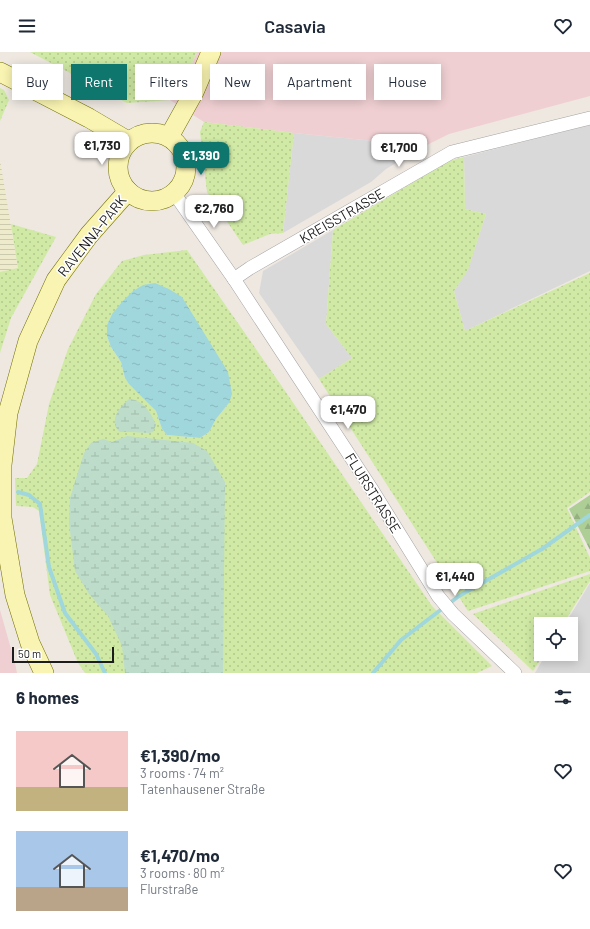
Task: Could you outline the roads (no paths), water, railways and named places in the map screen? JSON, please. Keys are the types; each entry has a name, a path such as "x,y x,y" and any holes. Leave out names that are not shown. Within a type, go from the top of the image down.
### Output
{"street":[{"path":"169,137 194,92 211,52"},
{"path":"0,72 89,118 128,141"},
{"name":"KREISSTRASSE","path":"234,279 250,268 452,152 590,118"},
{"path":"147,133 157,133 169,137 176,142 182,151 186,162 185,174 181,184 174,193 166,198 156,201 136,197 128,191 121,182 118,172 118,161 122,150 128,141 147,133"},
{"name":"RAVENNA-PARK","path":"44,673 30,643 15,595 2,518 2,465 8,413 28,341 56,280 89,235 128,191"},
{"name":"FLURSTRASSE","path":"174,193 234,279 371,488 438,596 453,614 515,673"}],"water":[{"path":"155,283 182,297 228,372 232,394 229,403 216,419 209,432 200,438 167,435 162,429 156,411 125,378 121,362 111,347 107,336 107,325 112,314 123,301 133,291 143,285"}],"waterway":[{"path":"18,492 29,495 40,504 49,567 65,613 96,654 105,673"},
{"path":"373,673 401,640 459,596 542,549 590,515"}]}
